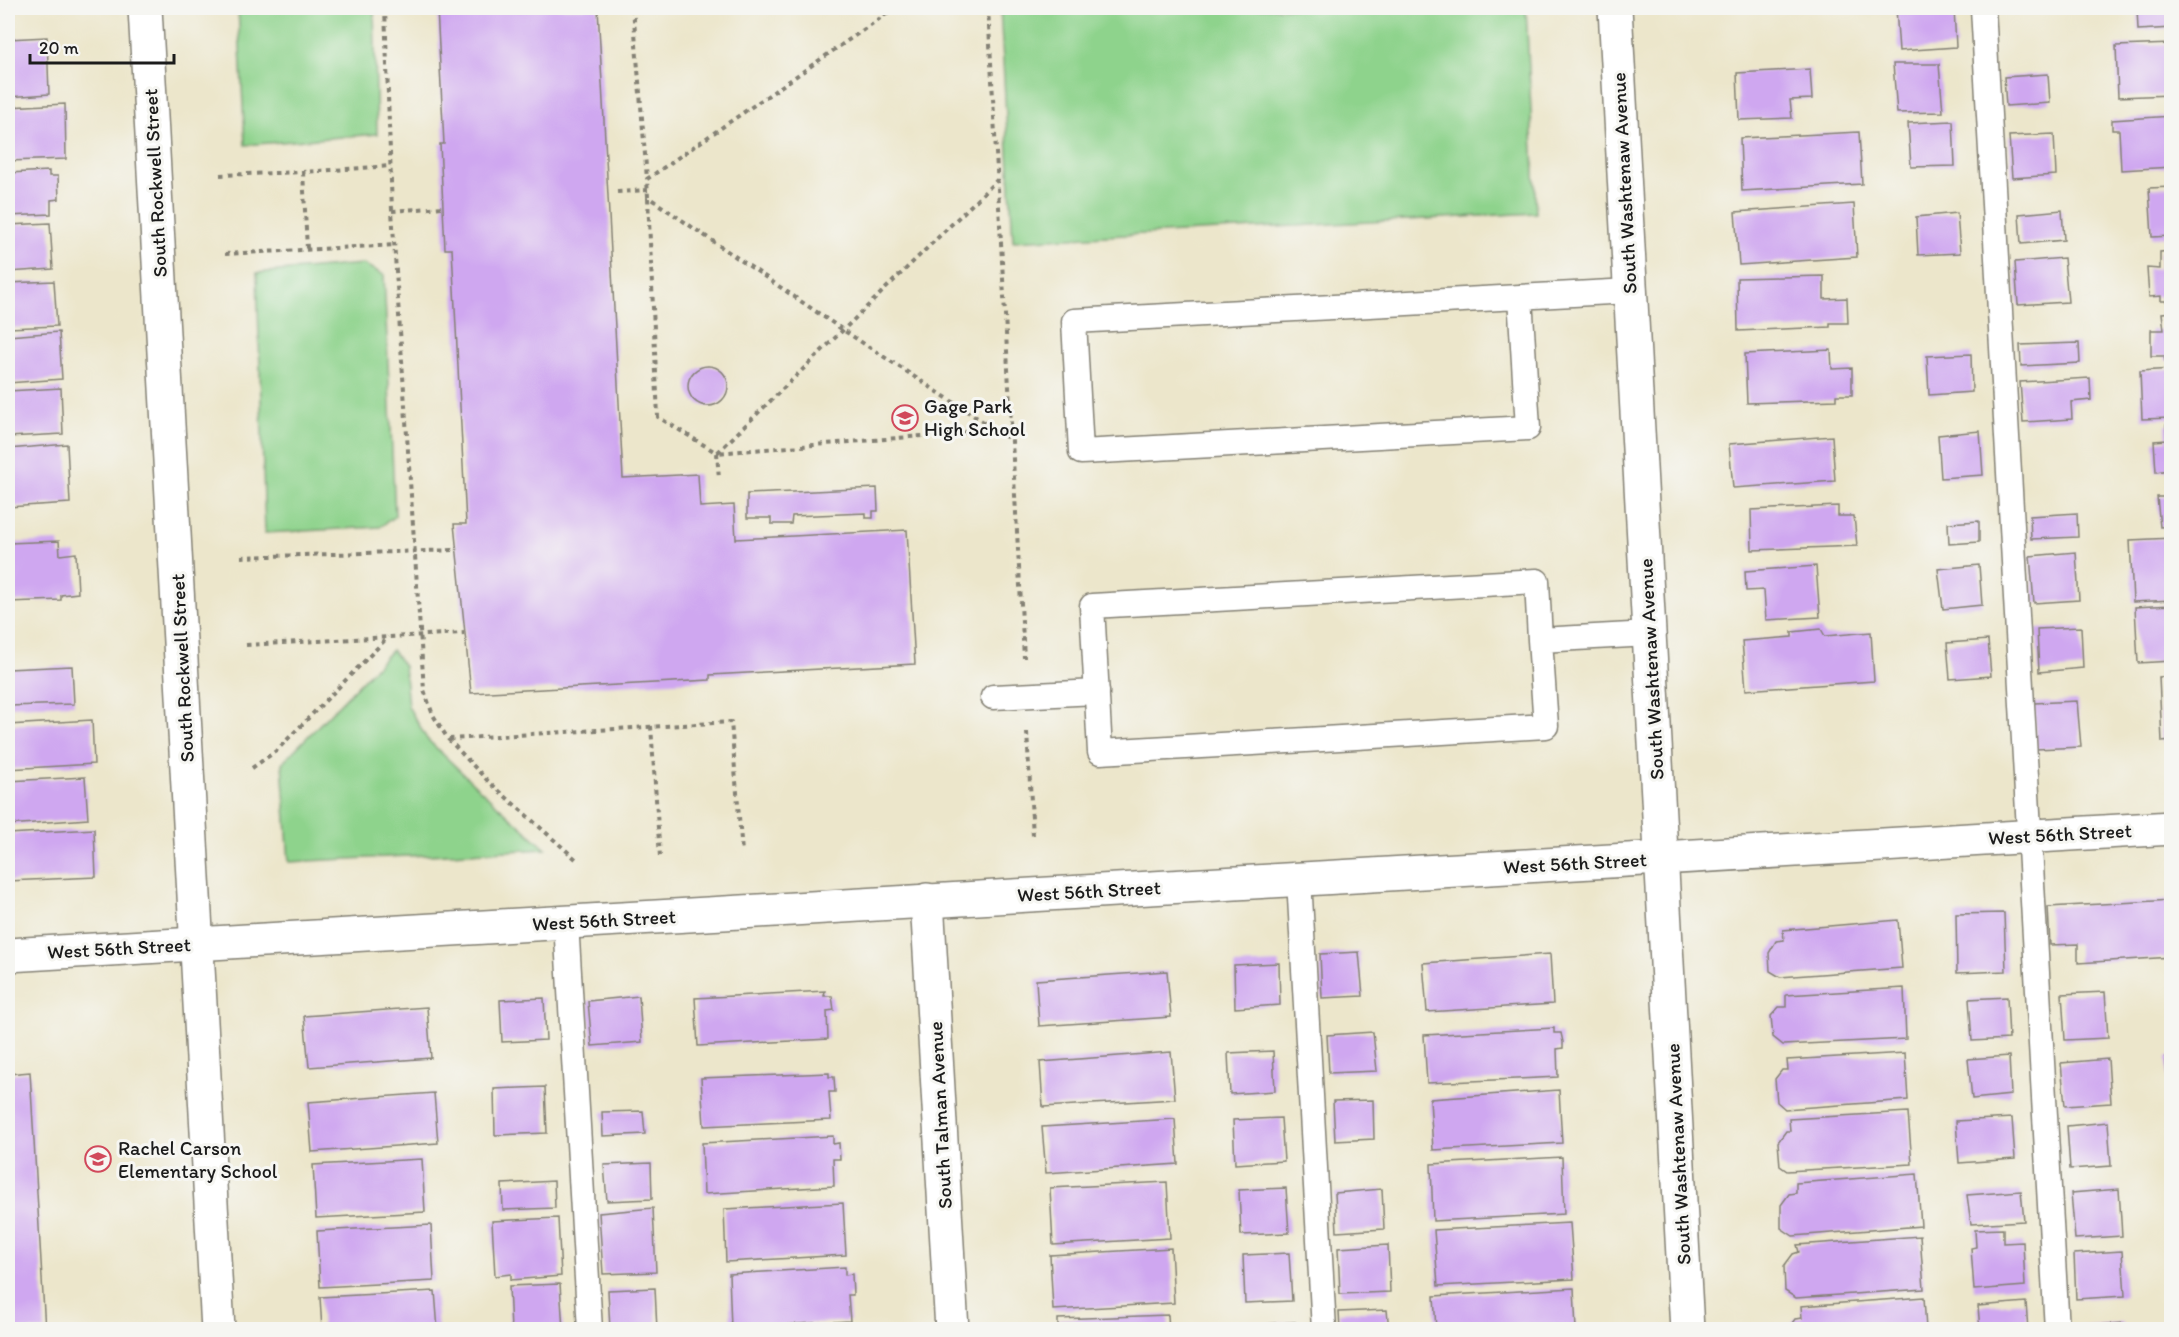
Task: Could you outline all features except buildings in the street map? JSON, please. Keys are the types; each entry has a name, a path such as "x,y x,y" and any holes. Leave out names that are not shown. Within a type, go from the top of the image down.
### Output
{"street":[{"name":"South Rockwell Street","path":"145,8 218,1329"},
{"name":"South Washtenaw Avenue","path":"1615,8 1688,1329"},
{"name":"West 56th Street","path":"8,955 2172,828"},
{"name":"South Talman Avenue","path":"927,900 952,1329"}],"lane":[{"path":"1983,8 2057,1329"},
{"path":"1520,297 1528,428 1081,452 1074,321 1630,291"},
{"path":"1537,581 1540,640 1546,726 1100,752 1092,606 1537,581"},
{"path":"1540,640 1649,634"},
{"path":"993,697 1097,692"},
{"path":"1299,879 1324,1329"},
{"path":"566,922 590,1329"}],"path":[{"path":"385,8 392,211 424,690 433,715 448,739 488,781 579,862"},
{"path":"633,8 648,190 658,417 717,453 994,430"},
{"path":"647,180 895,8"},
{"path":"988,8 1033,836"},
{"path":"220,175 391,166"},
{"path":"303,172 307,249"},
{"path":"717,453 998,179"},
{"path":"617,192 648,190"},
{"path":"648,197 843,330 1012,440"},
{"path":"392,211 443,207"},
{"path":"225,254 395,245"},
{"path":"717,453 719,479"},
{"path":"241,557 456,549"},
{"path":"246,645 465,633"},
{"path":"252,768 276,751 389,637"},
{"path":"448,739 730,722 742,852"},
{"path":"651,726 660,857"}],"green space":[{"path":"238,8 374,8 377,134 245,145"},
{"path":"1000,8 1526,8 1536,213 1013,241"},
{"path":"363,264 384,275 395,516 380,527 265,533 257,273"},
{"path":"392,650 404,666 408,706 427,739 546,849 289,862 282,763"}],"place":[{"name":"Gage Park High School","path":"905,418"},
{"name":"Rachel Carson Elementary School","path":"98,1159"}]}
